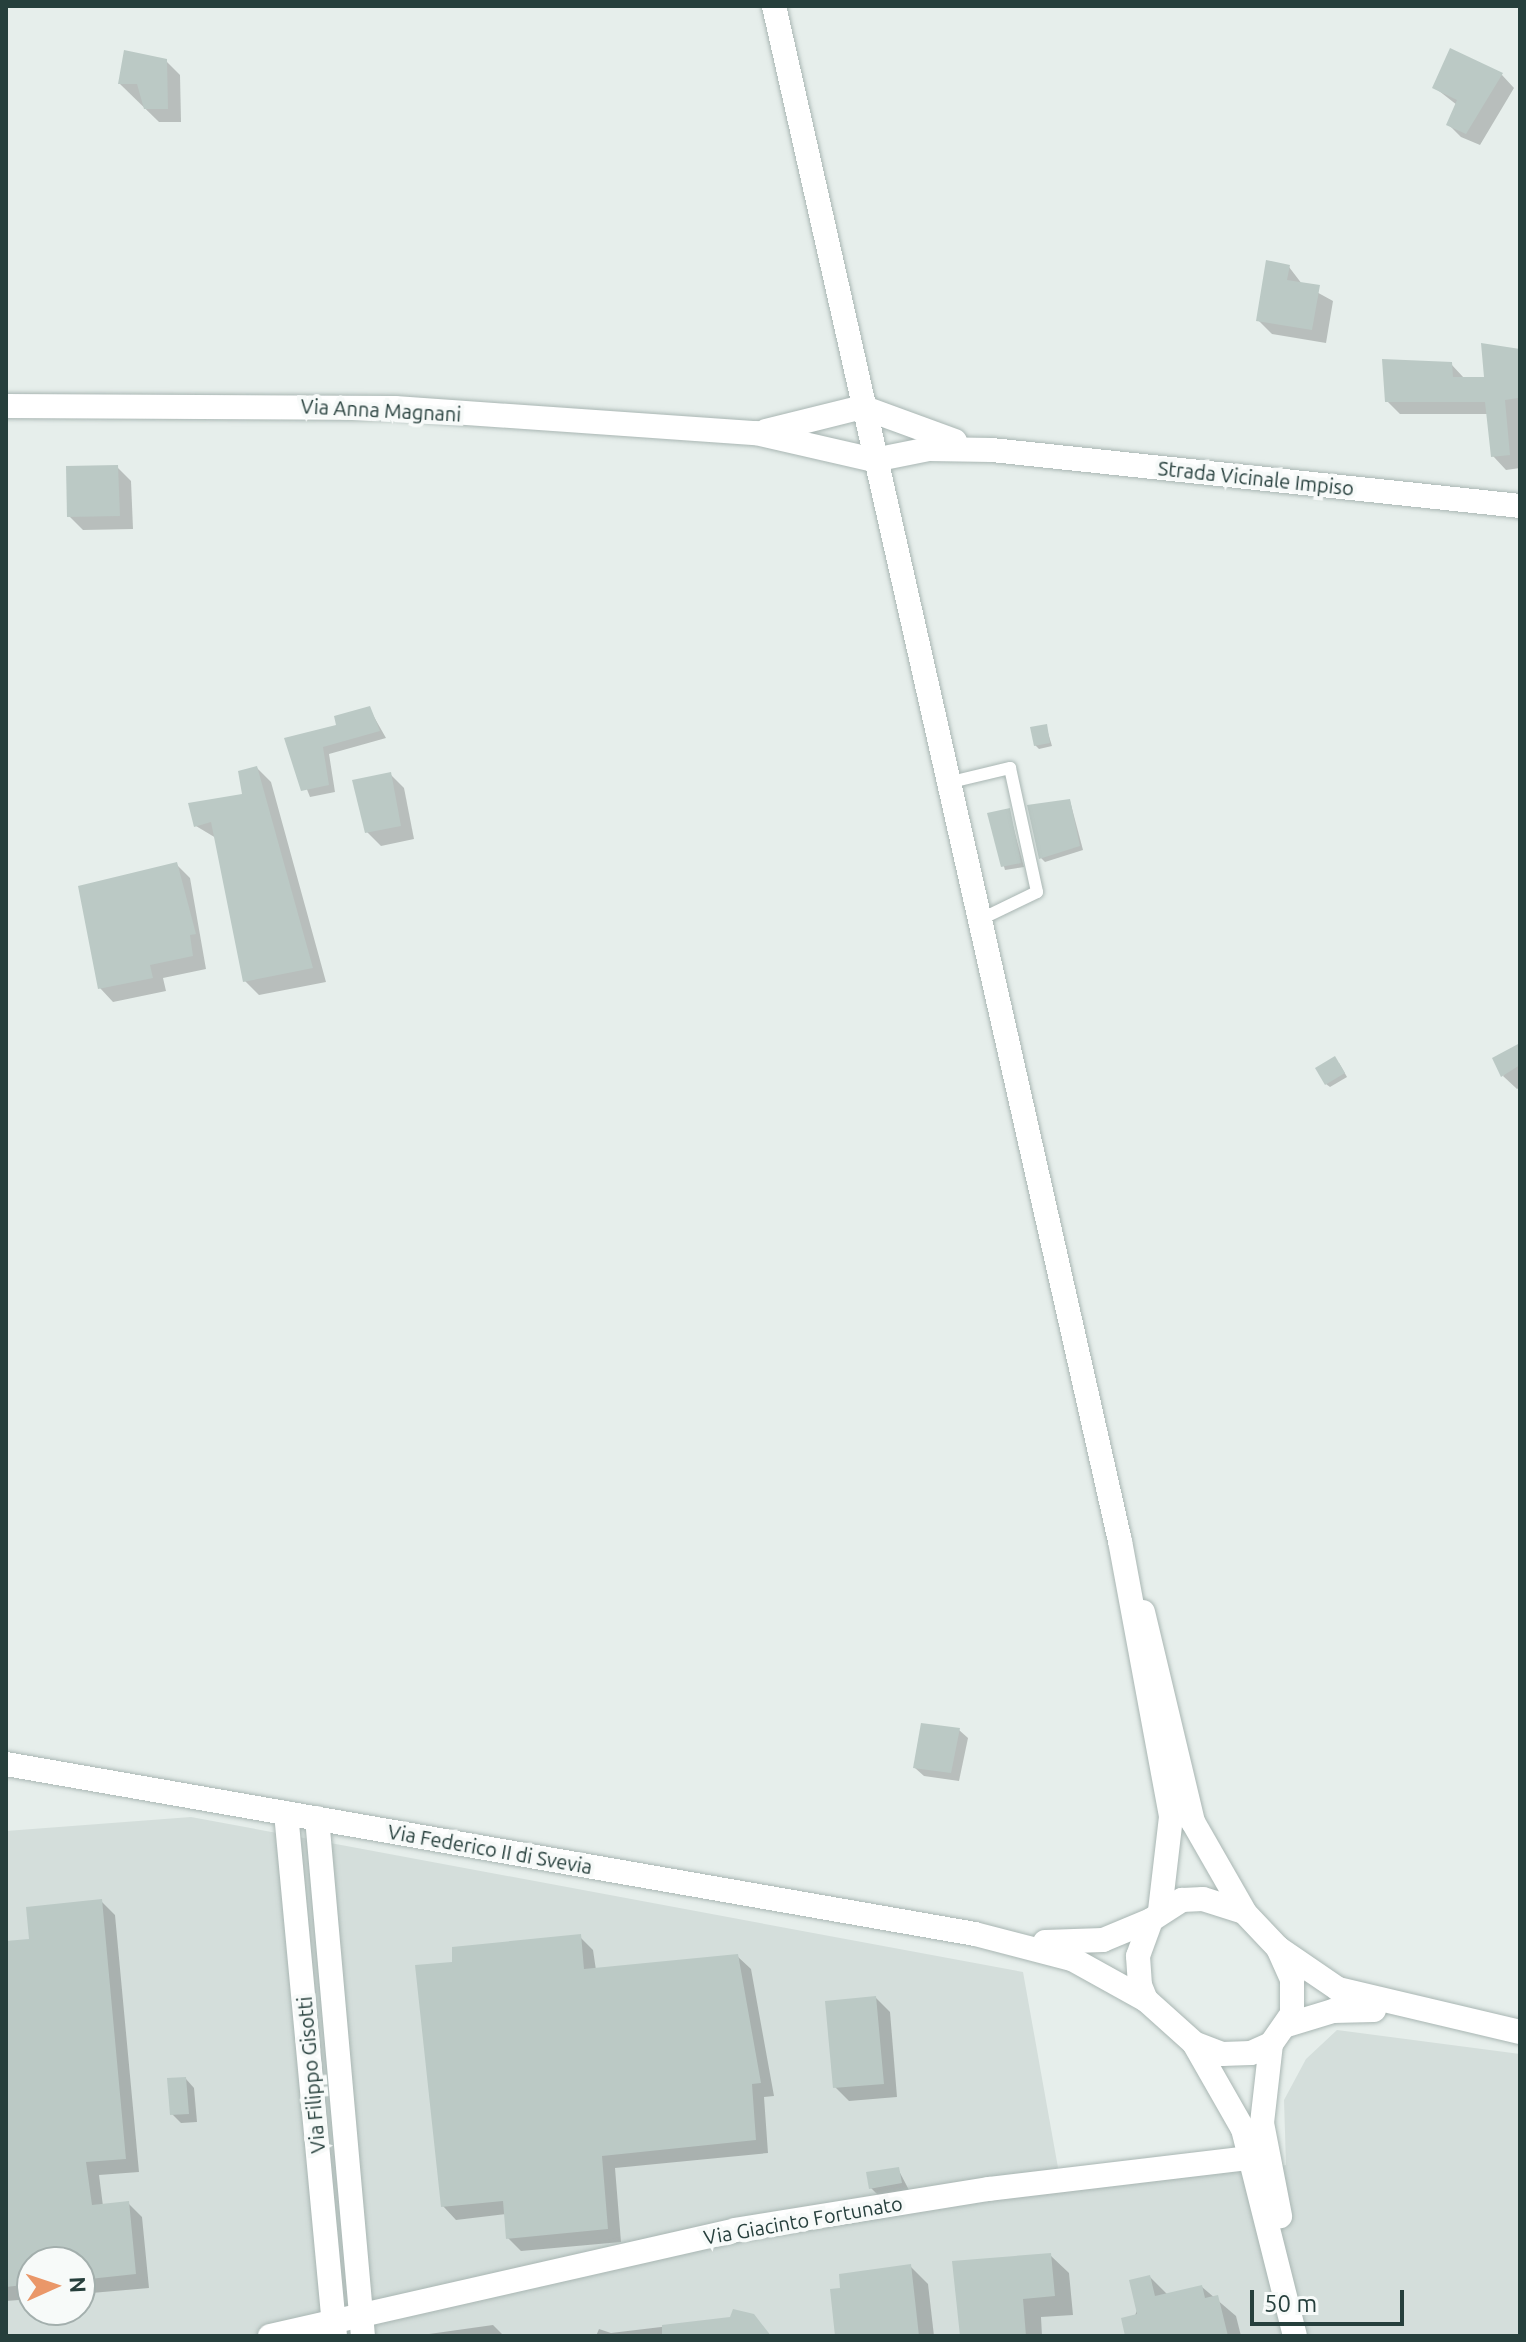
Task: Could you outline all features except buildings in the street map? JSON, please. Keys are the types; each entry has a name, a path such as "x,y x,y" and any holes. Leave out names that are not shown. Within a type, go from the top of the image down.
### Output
{"main road":[{"path":"774,9 1120,1541 1171,1817 1155,1916 1138,1956 1146,2000"},
{"name":"Via Anna Magnani","path":"6,406 363,407 756,433 874,460"},
{"path":"862,407 926,434 992,450"},
{"name":"Via Anna Magnani","path":"756,433 862,407"},
{"path":"874,460 929,449 992,450"},
{"name":"Strada Vicinale Impiso","path":"992,450 1520,506"},
{"path":"1120,1541 1156,1651 1193,1822 1244,1912 1278,1948 1338,1989 1436,2016"},
{"name":"Via Federico II di Svevia","path":"6,1764 975,1934"},
{"name":"Via Filippo Gisotti","path":"286,1813 335,2331"},
{"name":"Via Filippo Gisotti","path":"317,1818 362,2326"},
{"path":"975,1934 1077,1943 1155,1916 1193,1898 1244,1912"},
{"path":"975,1934 1072,1959 1146,2000 1194,2043 1232,2100 1250,2158 1295,2336"},
{"path":"1194,2043 1238,2056 1271,2044 1287,2025 1292,1980 1278,1948"},
{"path":"1287,2025 1355,2007 1436,2016 1520,2032"},
{"path":"1271,2044 1262,2123 1305,2336"},
{"name":"Via Giacinto Fortunato","path":"270,2336 362,2326 458,2288 735,2230 989,2189 1250,2158"}],"lane":[{"path":"947,783 1010,768 1037,892 979,920"}],"shaded area":[{"path":"191,1817 1023,1972 1062,2190 1286,2165 1284,2100 1306,2059 1337,2030 1520,2054 1520,2336 6,2336 6,1831"}]}
